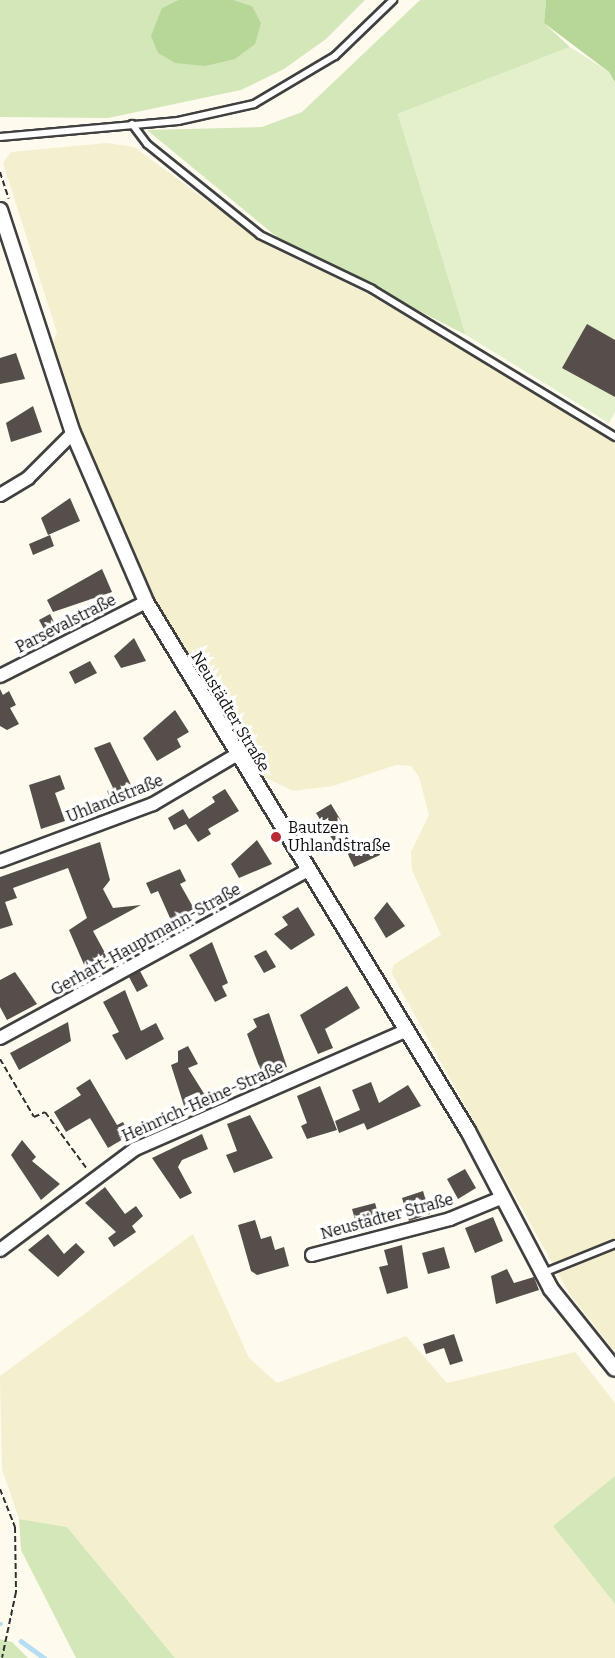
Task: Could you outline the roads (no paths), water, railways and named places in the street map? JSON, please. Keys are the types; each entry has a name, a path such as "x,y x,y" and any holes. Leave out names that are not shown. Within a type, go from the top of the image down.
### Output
{"street":[{"name":"Neustädter Straße","path":"0,210 73,433 146,602 236,755 405,1031 503,1197 543,1273 615,1369"},
{"path":"0,495 28,478 73,433"},
{"name":"Parsevalstraße","path":"0,676 146,602"},
{"name":"Uhlandstraße","path":"0,861 153,804 236,755"},
{"name":"Gerhart-Hauptmann-Straße","path":"0,1038 308,870"},
{"name":"Heinrich-Heine-Straße","path":"0,1250 92,1176 165,1134 405,1031"},
{"name":"Neustädter Straße","path":"312,1255 450,1220 503,1197"}],"lane":[{"path":"0,137 219,115 287,88 335,56 393,0"},
{"path":"132,124 147,144 260,235 372,289 615,437"},
{"path":"543,1273 615,1244"}],"waterway":[{"path":"21,1641 44,1658"}],"place":[{"name":"Bautzen Uhlandstraße","path":"276,837"}]}
